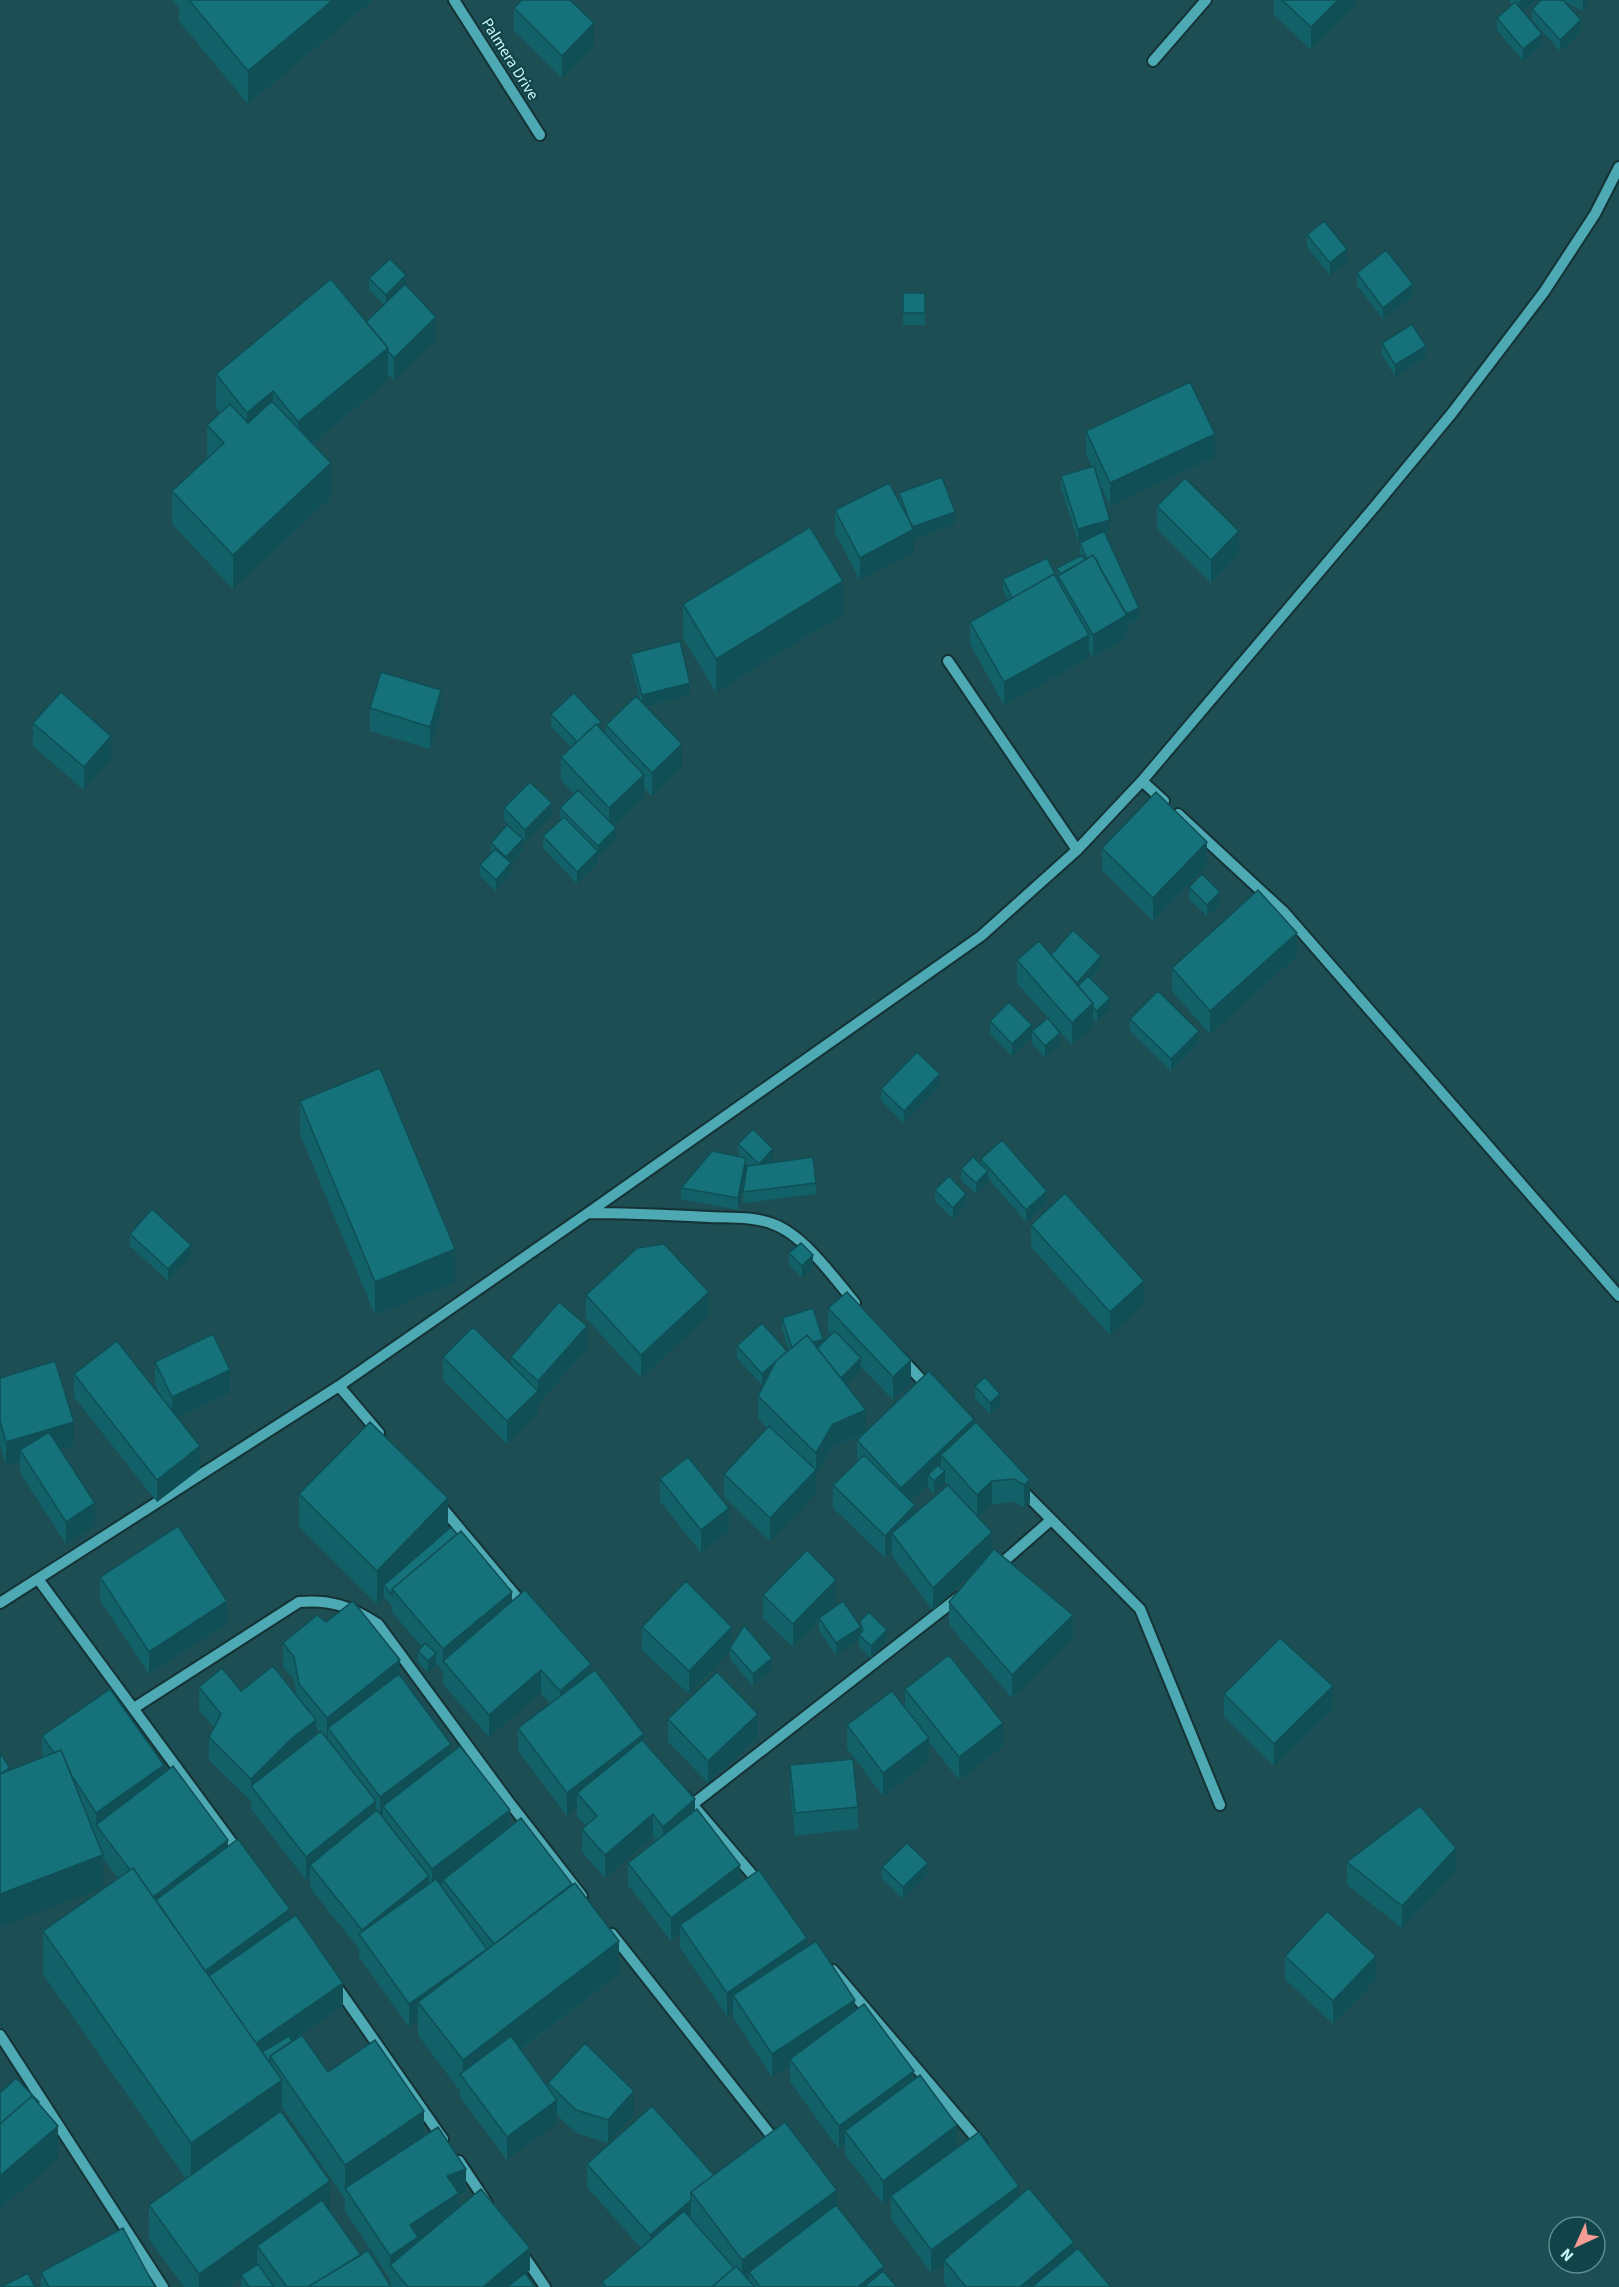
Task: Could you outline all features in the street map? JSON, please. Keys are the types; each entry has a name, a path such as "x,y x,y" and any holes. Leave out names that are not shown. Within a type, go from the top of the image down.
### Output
{"street":[{"name":"Palmera Drive","path":"454,0 540,135"},
{"path":"1153,61 1206,0"},
{"path":"0,1603 339,1386 981,936 1077,850 1142,781 1278,623 1452,413 1544,292 1594,214 1619,167"},
{"path":"948,661 1077,850"},
{"path":"1142,781 1285,913 1619,1296"},
{"path":"588,1213 668,1214 749,1219 773,1224 804,1246 862,1311"},
{"path":"892,1347 938,1397"},
{"path":"339,1386 385,1440"},
{"path":"1015,1482 1140,1610 1220,1805"},
{"path":"431,1495 531,1613"},
{"path":"984,1577 1051,1520"},
{"path":"38,1579 245,1861"},
{"path":"693,1804 965,1592"},
{"path":"134,1708 299,1602 320,1600 356,1610 378,1624 508,1802 589,1905"},
{"path":"677,1786 770,1896"},
{"path":"604,1923 787,2157"},
{"path":"824,1959 987,2150"},
{"path":"328,1976 491,2209"},
{"path":"0,2035 163,2287"},
{"path":"518,2248 545,2287"}],"building":[{"path":"189,0 333,0 248,71"},
{"path":"522,0 570,0 594,23 562,56 514,8"},
{"path":"1282,0 1338,0 1311,27"},
{"path":"1541,0 1563,0 1581,20 1560,40 1532,9"},
{"path":"1515,2 1542,34 1523,49 1497,18"},
{"path":"1324,221 1347,249 1330,263 1307,235"},
{"path":"1386,250 1413,284 1383,308 1357,273"},
{"path":"390,259 406,275 386,295 369,278"},
{"path":"331,279 388,348 298,422 273,391 247,413 216,374"},
{"path":"405,284 436,317 394,358 366,322"},
{"path":"903,293 925,293 925,313 903,313"},
{"path":"1412,324 1426,346 1395,365 1382,343"},
{"path":"1190,382 1215,434 1110,483 1086,431"},
{"path":"272,401 331,463 233,555 172,491 224,443 207,425 230,404 248,423"},
{"path":"1094,466 1110,520 1078,529 1061,476"},
{"path":"942,477 955,512 912,527 899,493"},
{"path":"1185,478 1239,531 1211,560 1157,506"},
{"path":"889,483 914,529 860,558 835,510"},
{"path":"810,527 843,581 716,659 683,604"},
{"path":"1104,531 1139,608 1126,614 1097,560 1093,555 1087,559 1080,543"},
{"path":"1082,555 1085,560 1060,574 1057,568"},
{"path":"1093,555 1127,615 1093,635 1058,576"},
{"path":"1047,558 1058,580 1054,574 1012,598 1003,579"},
{"path":"1054,574 1089,635 1004,682 970,622"},
{"path":"680,641 690,683 642,695 631,654"},
{"path":"381,672 441,690 430,727 370,708"},
{"path":"61,692 111,736 84,767 33,723"},
{"path":"574,693 601,722 577,742 551,714"},
{"path":"636,696 682,744 652,773 606,725"},
{"path":"596,724 644,775 609,808 561,757"},
{"path":"530,782 552,803 525,830 504,808"},
{"path":"578,790 616,828 598,846 560,808"},
{"path":"1156,792 1207,842 1153,898 1102,848"},
{"path":"564,817 598,851 577,872 543,836"},
{"path":"507,825 523,839 506,857 491,843"},
{"path":"495,849 511,863 496,880 480,865"},
{"path":"1202,874 1220,892 1207,905 1189,887"},
{"path":"1258,890 1297,933 1210,1011 1172,968"},
{"path":"1073,930 1101,956 1077,983 1051,955"},
{"path":"1039,941 1093,1003 1072,1023 1017,960"},
{"path":"1088,976 1110,998 1097,1011 1078,986"},
{"path":"1158,991 1199,1031 1171,1059 1130,1019"},
{"path":"1009,1002 1032,1025 1012,1044 990,1021"},
{"path":"1048,1018 1060,1033 1045,1046 1032,1031"},
{"path":"917,1052 940,1074 904,1111 881,1089"},
{"path":"380,1068 455,1249 375,1282 300,1101"},
{"path":"753,1129 773,1149 759,1164 738,1144"},
{"path":"1002,1140 1047,1191 1026,1210 981,1159"},
{"path":"712,1151 746,1158 738,1198 681,1188"},
{"path":"813,1157 816,1183 743,1192 747,1166"},
{"path":"973,1157 988,1171 976,1183 961,1169"},
{"path":"949,1176 966,1194 953,1208 935,1190"},
{"path":"1065,1193 1144,1281 1110,1312 1031,1225"},
{"path":"152,1209 191,1245 168,1269 130,1234"},
{"path":"801,1243 813,1255 802,1266 789,1253"},
{"path":"664,1244 709,1292 641,1355 586,1295 637,1248"},
{"path":"847,1292 911,1360 893,1377 828,1308"},
{"path":"559,1302 587,1326 538,1381 511,1357"},
{"path":"813,1308 823,1339 813,1342 807,1335 792,1348 782,1318"},
{"path":"762,1323 787,1351 762,1374 737,1346"},
{"path":"473,1327 538,1391 507,1421 443,1357"},
{"path":"835,1331 861,1358 841,1378 817,1348"},
{"path":"213,1334 230,1370 172,1397 155,1362"},
{"path":"807,1335 866,1410 833,1424 816,1453 758,1396 776,1361"},
{"path":"117,1341 200,1446 157,1480 74,1374"},
{"path":"55,1361 74,1422 6,1442 0,1421 0,1378"},
{"path":"929,1371 974,1419 901,1488 857,1440"},
{"path":"985,1377 1000,1394 990,1403 975,1386"},
{"path":"370,1422 448,1498 377,1571 299,1494"},
{"path":"976,1422 1030,1480 1024,1485 1014,1479 992,1481 977,1495 941,1455"},
{"path":"769,1426 816,1470 770,1518 724,1474"},
{"path":"49,1432 95,1503 66,1522 20,1450"},
{"path":"864,1455 915,1505 885,1536 833,1485"},
{"path":"688,1457 729,1508 701,1530 660,1479"},
{"path":"938,1465 945,1471 934,1481 928,1475"},
{"path":"948,1485 992,1532 933,1588 892,1533"},
{"path":"178,1526 227,1601 149,1652 100,1577"},
{"path":"451,1527 457,1534 392,1589 392,1595 384,1585"},
{"path":"461,1531 512,1592 443,1649 392,1589"},
{"path":"994,1549 1073,1615 1012,1675 949,1602"},
{"path":"807,1550 836,1580 793,1624 763,1595"},
{"path":"686,1581 732,1627 689,1671 642,1627"},
{"path":"525,1590 591,1664 560,1691 541,1670 489,1715 443,1661"},
{"path":"353,1601 400,1660 327,1718 299,1684 294,1657 283,1643 317,1615 326,1622"},
{"path":"843,1601 861,1627 836,1643 819,1618"},
{"path":"869,1612 887,1630 871,1646 859,1635 863,1630 860,1621"},
{"path":"744,1625 772,1658 753,1674 730,1648"},
{"path":"1280,1638 1333,1686 1274,1744 1224,1694"},
{"path":"425,1643 436,1653 428,1661 418,1651"},
{"path":"949,1655 1003,1723 959,1757 905,1689"},
{"path":"273,1666 316,1720 291,1739 251,1779 209,1737 221,1714 199,1687 222,1668 241,1691"},
{"path":"595,1670 644,1734 567,1793 518,1728"},
{"path":"717,1672 758,1714 708,1761 668,1719"},
{"path":"399,1674 451,1744 380,1797 328,1728"},
{"path":"110,1689 164,1765 96,1813 72,1776 61,1750 54,1753 42,1736"},
{"path":"892,1691 929,1738 883,1773 847,1725"},
{"path":"321,1731 376,1801 306,1857 251,1786"},
{"path":"642,1740 695,1799 663,1827 653,1814 605,1855 582,1829 597,1816 577,1793"},
{"path":"460,1746 510,1810 432,1869 383,1806"},
{"path":"61,1750 103,1855 0,1894 0,1774"},
{"path":"0,1753 10,1768 0,1774"},
{"path":"853,1759 858,1807 795,1813 790,1765"},
{"path":"173,1766 228,1840 153,1897 133,1868 130,1870 96,1825"},
{"path":"1420,1806 1456,1848 1402,1906 1347,1862"},
{"path":"697,1809 740,1865 671,1918 628,1863"},
{"path":"377,1810 429,1876 362,1930 310,1865"},
{"path":"521,1818 572,1884 494,1944 443,1880"},
{"path":"238,1839 290,1909 205,1971 156,1900"},
{"path":"907,1843 928,1863 903,1887 882,1867"},
{"path":"133,1868 282,2080 191,2143 43,1931"},
{"path":"759,1870 807,1938 727,1993 680,1925"},
{"path":"436,1879 487,1949 409,2004 359,1934"},
{"path":"575,1883 619,1941 463,2060 418,2002"},
{"path":"1327,1911 1376,1956 1333,2001 1285,1956"},
{"path":"296,1915 343,1983 256,2043 209,1976"},
{"path":"816,1941 855,2000 772,2054 733,1995"},
{"path":"864,2004 914,2071 839,2126 790,2059"},
{"path":"302,2035 328,2072 375,2040 424,2111 345,2165 270,2056"},
{"path":"289,2036 292,2041 270,2056 270,2063 262,2052"},
{"path":"511,2036 557,2100 507,2137 460,2074"},
{"path":"585,2043 634,2091 608,2120 576,2110 548,2083"},
{"path":"920,2075 957,2125 883,2181 845,2131"},
{"path":"16,2078 39,2102 32,2096 0,2124 0,2093"},
{"path":"32,2096 58,2126 0,2176 0,2124"},
{"path":"652,2106 714,2175 691,2192 691,2200 650,2235 587,2164"},
{"path":"281,2111 330,2181 199,2274 149,2205"},
{"path":"785,2122 837,2190 742,2260 691,2192"},
{"path":"438,2127 466,2169 447,2176 459,2193 410,2225 418,2237 390,2256 345,2188"},
{"path":"979,2132 1019,2186 931,2250 891,2196"},
{"path":"1029,2188 1074,2242 1020,2287 966,2287 944,2260"},
{"path":"481,2189 530,2248 483,2287 408,2287 390,2265"},
{"path":"322,2200 361,2255 308,2287 287,2287 257,2246"},
{"path":"836,2205 884,2266 858,2287 760,2287 749,2272"},
{"path":"684,2211 734,2268 712,2287 606,2287 602,2282"},
{"path":"123,2228 155,2287 49,2287 41,2272"},
{"path":"1078,2248 1111,2287 1032,2287"},
{"path":"368,2250 391,2287 308,2287"},
{"path":"258,2264 274,2287 249,2287 241,2275"},
{"path":"736,2266 755,2287 712,2287"},
{"path":"883,2271 897,2287 864,2287"},
{"path":"28,2273 35,2287 1,2287"},
{"path":"525,2273 535,2287 507,2287"}]}
